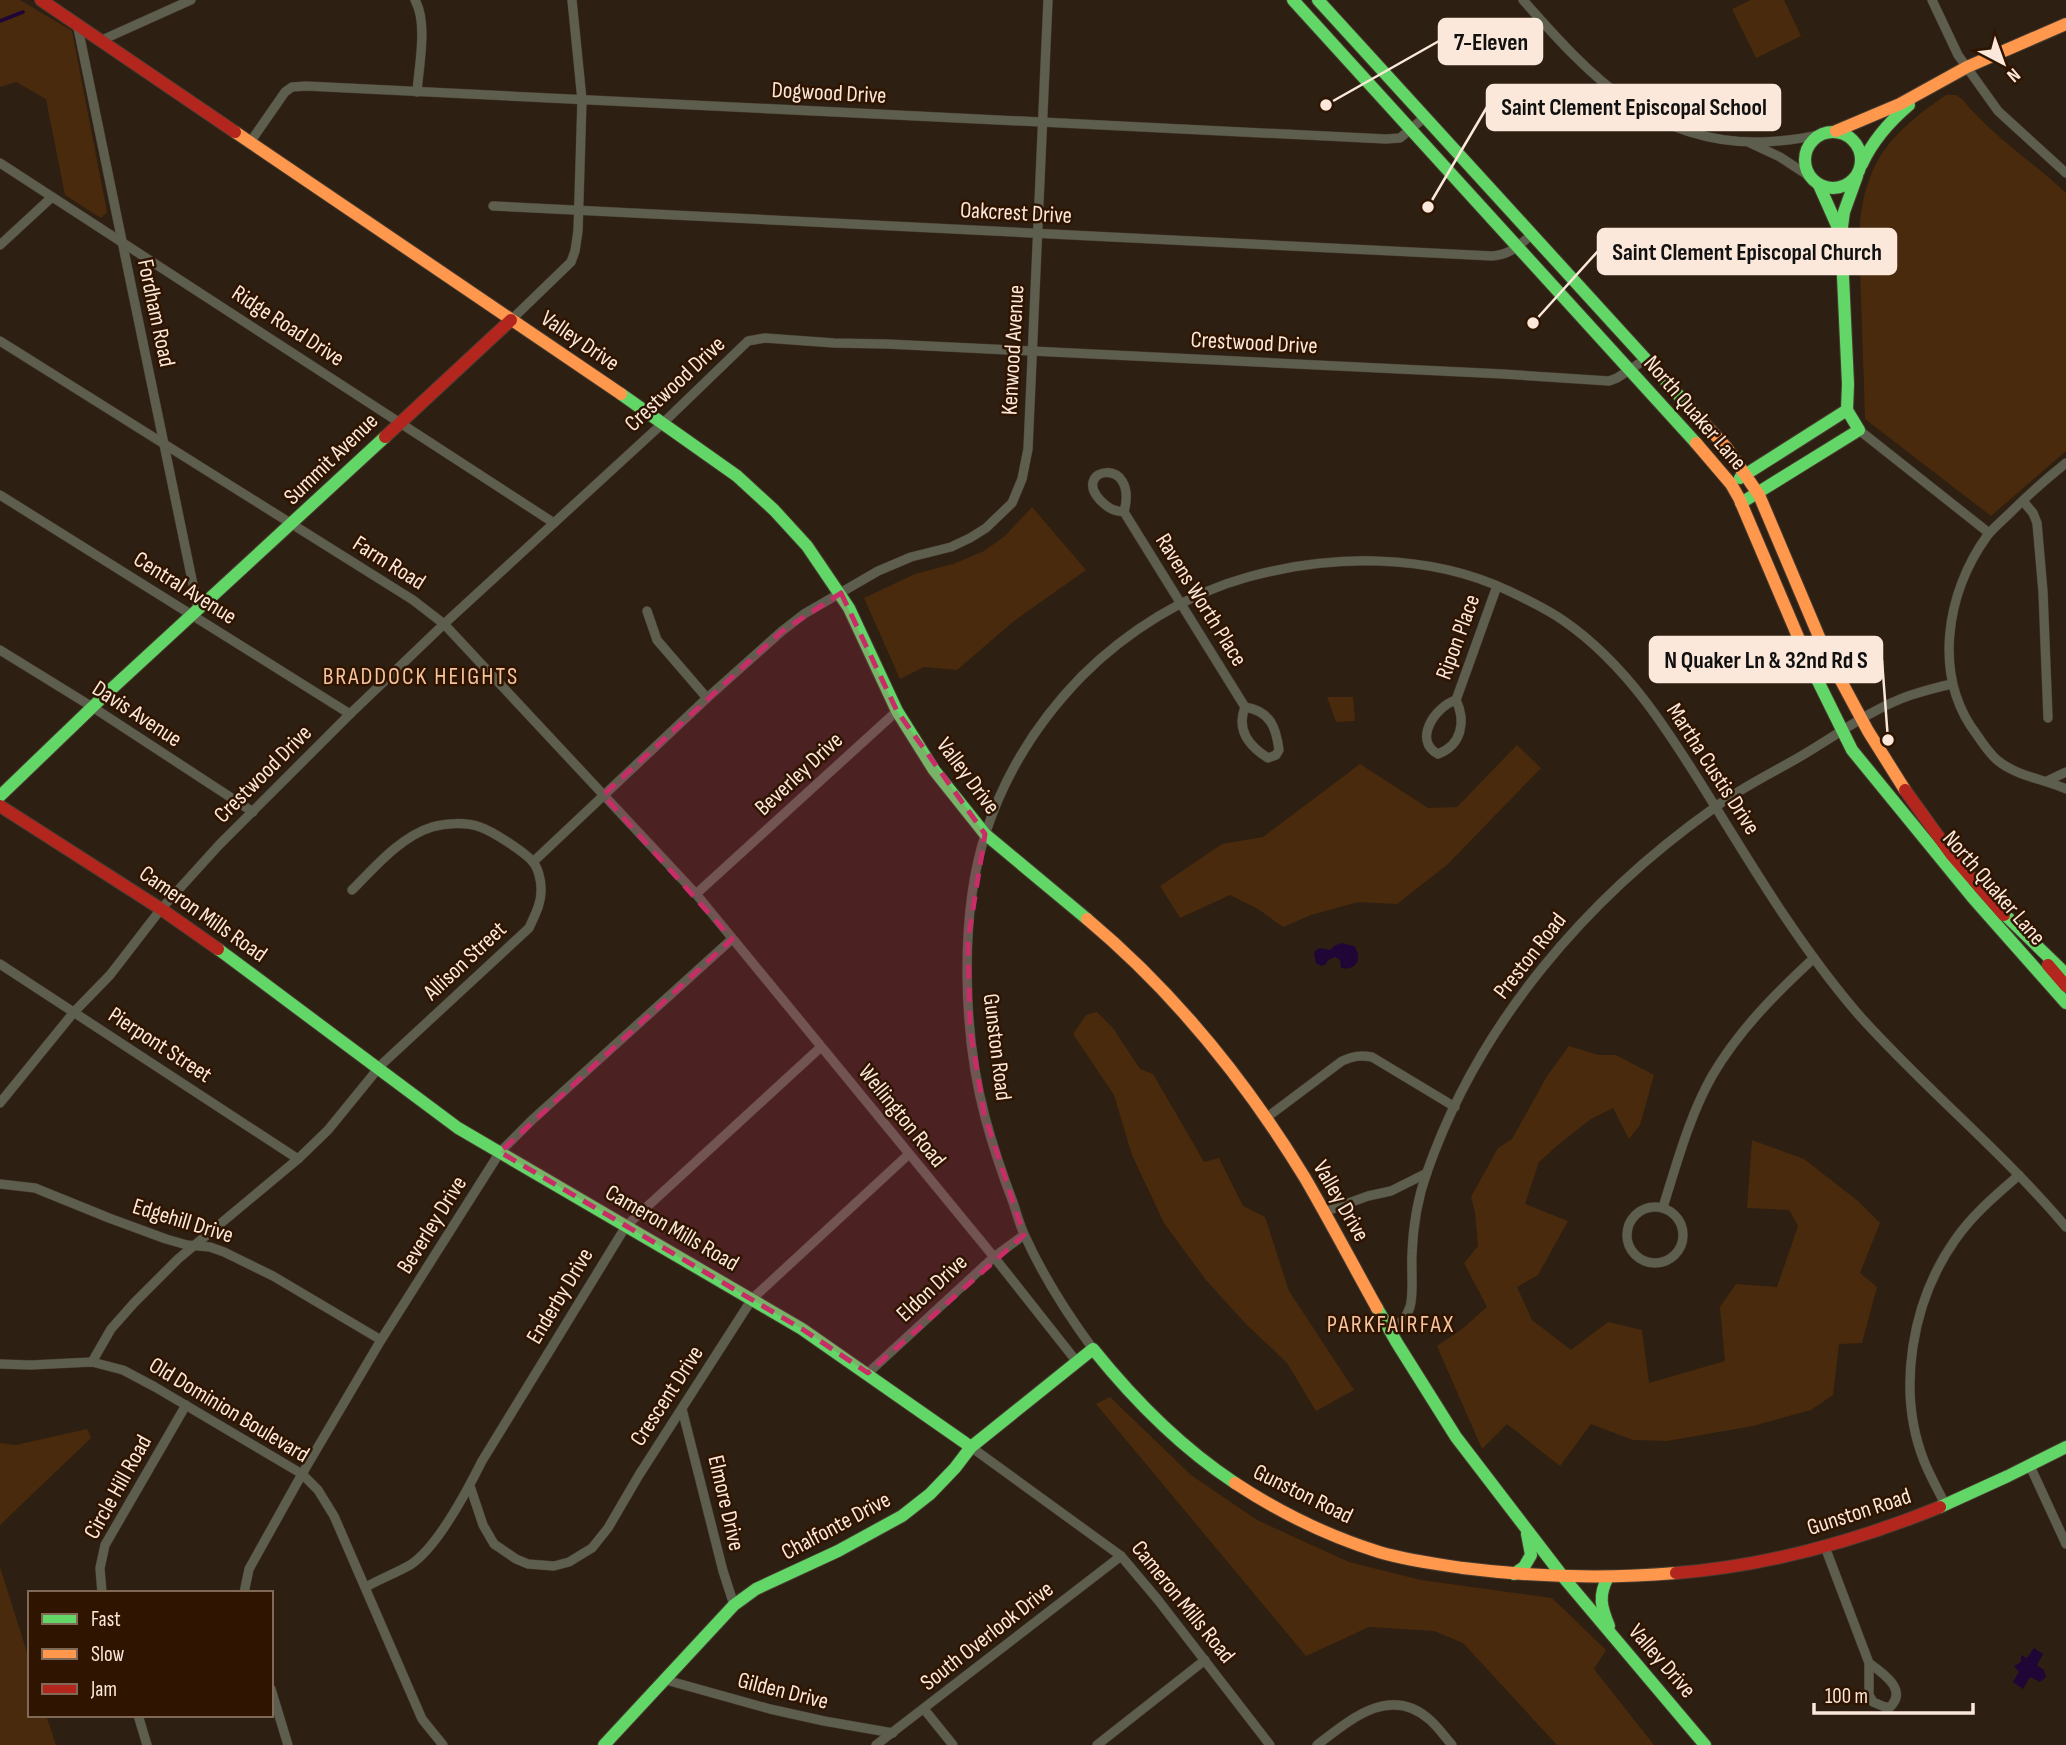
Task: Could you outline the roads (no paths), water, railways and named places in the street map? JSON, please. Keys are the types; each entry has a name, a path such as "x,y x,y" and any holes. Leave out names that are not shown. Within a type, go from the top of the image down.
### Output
{"main road":[{"name":"Valley Drive","path":"41,0 663,423 737,476 794,531 841,593 897,711 934,770 985,834 1118,945 1162,988 1209,1042 1266,1118 1305,1179 1390,1331 1456,1437 1564,1578 1705,1745"},
{"name":"North Quaker Lane","path":"1293,0 1686,431 1731,484 1813,672 1853,750 1958,880 2066,1003"},
{"name":"North Quaker Lane","path":"1318,0 1726,447 1758,493 1774,525 1812,622 1862,720 1892,771 1966,873 2066,986"},
{"path":"1841,234 1804,160 1805,152 1815,138 1873,117 1968,67 2066,24"},
{"path":"1741,503 1859,430 1847,410 1849,384 1841,234 1844,210 1874,140 1891,120 1922,93"},
{"path":"1814,181 1835,189 1843,187 1858,174 1861,154 1858,146 1853,139 1836,131"},
{"name":"Summit Avenue","path":"0,796 511,320"},
{"path":"1731,484 1847,410"},
{"name":"Cameron Mills Road","path":"0,806 161,909 236,961 458,1128 802,1329 971,1447"},
{"path":"2000,910 2066,974"},
{"name":"Gunston Road","path":"1093,1349 1112,1375 1185,1446 1213,1469 1258,1499 1311,1527 1379,1552 1468,1569 1514,1574 1564,1578 1650,1576 1709,1570 1825,1547 1909,1519 2030,1466 2066,1447"},
{"name":"Chalfonte Drive","path":"604,1745 734,1605 756,1589 849,1546 902,1516 930,1494 971,1447 1093,1349"},
{"path":"1514,1574 1524,1567 1531,1556 1524,1527"},
{"path":"1608,1577 1600,1590 1599,1599 1613,1636"}],"street":[{"path":"102,40 191,0"},
{"path":"415,0 422,28 417,92"},
{"name":"Summit Avenue","path":"511,320 571,262 578,230 582,100 572,0"},
{"name":"Kenwood Avenue","path":"841,593 878,571 970,538 991,523 1012,502 1018,491 1026,465 1048,0"},
{"path":"1523,0 1583,64 1636,108 1665,124 1702,136 1748,142 1787,141 1822,134"},
{"path":"1932,0 1958,55 1998,111 2066,173"},
{"name":"Fordham Road","path":"77,23 196,612"},
{"name":"Dogwood Drive","path":"251,141 279,98 292,87 1394,140 1425,117"},
{"path":"1748,142 1780,157 1814,181"},
{"name":"Ridge Road Drive","path":"0,163 554,523"},
{"path":"0,245 52,197"},
{"name":"Oakcrest Drive","path":"493,206 1492,256 1505,254 1518,247 1532,234"},
{"name":"Crestwood Drive","path":"0,1103 74,1012 110,975 161,909 219,845 444,624 663,423 748,341 757,339 1609,381 1617,379 1646,359"},
{"name":"Farm Road","path":"0,341 413,600 444,624 696,894"},
{"path":"1859,430 1989,533"},
{"path":"2066,463 2036,486 1989,533 1970,562 1958,590 1949,652 1952,684 1966,719 1990,753 2019,773 2047,780 2066,789"},
{"name":"Ravens Worth Place","path":"1124,512 1111,510 1094,494 1094,483 1101,472 1109,472 1119,477 1128,499 1124,512 1245,707 1258,710 1272,723 1277,732 1279,750 1276,755 1268,758 1249,744 1241,722 1245,707"},
{"name":"Central Avenue","path":"0,495 196,612 350,714"},
{"path":"2023,501 2034,513 2037,523 2048,718"},
{"name":"Martha Custis Drive","path":"985,834 999,798 1023,751 1070,688 1116,646 1180,604 1234,581 1275,569 1349,561 1429,566 1497,586 1567,623 1607,658 1661,720 1790,926 1858,1013 1913,1073 2019,1175 2066,1227"},
{"name":"Ripon Place","path":"1456,700 1441,707 1431,720 1428,743 1438,754 1453,744 1460,732 1461,711 1456,700 1497,586"},
{"path":"352,890 411,836 434,826 449,824 481,827 502,838 534,862 782,631 841,593"},
{"path":"647,611 657,640 707,698"},
{"name":"Davis Avenue","path":"0,650 253,812"},
{"name":"Preston Road","path":"1390,1331 1403,1321 1410,1306 1414,1229 1427,1173 1455,1107 1484,1052 1511,1010 1563,942 1633,871 1715,806 1862,720 1909,696 1952,684"},
{"name":"Beverley Drive","path":"696,894 897,711"},
{"path":"2047,780 2066,772"},
{"name":"Gunston Road","path":"985,834 975,875 968,940 970,1028 984,1113 1024,1235 1065,1307 1093,1349"},
{"name":"Allison Street","path":"92,1362 111,1329 134,1303 193,1245 298,1159 328,1130 379,1068 529,928 540,902 541,888 534,862"},
{"name":"Wellington Road","path":"696,894 1077,1362"},
{"name":"Beverley Drive","path":"244,1591 249,1569 302,1474 381,1340 500,1152 732,939"},
{"path":"1663,1207 1686,1136 1712,1076 1750,1022 1776,992 1814,958"},
{"name":"Pierpont Street","path":"0,964 298,1159"},
{"name":"Enderby Drive","path":"366,1587 411,1564 438,1535 626,1226 821,1047"},
{"path":"1266,1118 1342,1061 1361,1055 1372,1056 1455,1107"},
{"name":"Crescent Drive","path":"470,1486 483,1525 494,1544 504,1552 528,1563 554,1566 569,1562 592,1548 608,1528 751,1299 909,1154"},
{"path":"1324,1212 1368,1196 1391,1191 1427,1173"},
{"path":"1945,1504 1924,1460 1910,1398 1911,1356 1916,1329 1930,1287 1956,1239 1984,1206 2019,1175"},
{"name":"Edgehill Drive","path":"0,1184 35,1188 177,1242 210,1247 252,1265 381,1340"},
{"path":"1663,1207 1681,1221 1684,1237 1676,1255 1668,1261 1649,1263 1633,1253 1628,1244 1629,1225 1641,1210 1663,1207"},
{"name":"Eldon Drive","path":"868,1373 994,1257 1024,1235"},
{"name":"Old Dominion Boulevard","path":"0,1364 92,1362 123,1370 302,1474 318,1490 334,1516 422,1719 443,1745"},
{"name":"Circle Hill Road","path":"102,1591 100,1568 105,1545 186,1405"},
{"name":"Elmore Drive","path":"682,1409 734,1605"},
{"name":"Cameron Mills Road","path":"971,1447 1121,1556 1270,1745"},
{"path":"2030,1466 2066,1544"},
{"path":"1825,1547 1869,1663 1869,1695 1873,1702 1890,1707 1897,1696 1897,1689 1882,1672 1869,1663"},
{"name":"South Overlook Drive","path":"876,1745 1121,1556"},
{"path":"1097,1745 1205,1660"},
{"name":"Gilden Drive","path":"666,1680 810,1718 893,1733"},
{"path":"273,1696 288,1745"},
{"path":"1317,1745 1361,1712 1389,1705 1409,1707 1419,1712 1431,1720 1452,1745"},
{"path":"924,1709 953,1745"},
{"path":"139,1717 147,1745"}],"waterway":[{"path":"0,21 23,12"}],"place":[{"name":"7-Eleven","path":"1326,105"},
{"name":"Saint Clement Episcopal School","path":"1428,207"},
{"name":"Saint Clement Episcopal Church","path":"1533,323"},
{"name":"N Quaker Ln & 32nd Rd S","path":"1888,740"}],"district":[{"name":"BRADDOCK HEIGHTS","path":"421,676"},
{"name":"PARKFAIRFAX","path":"1391,1324"}]}
